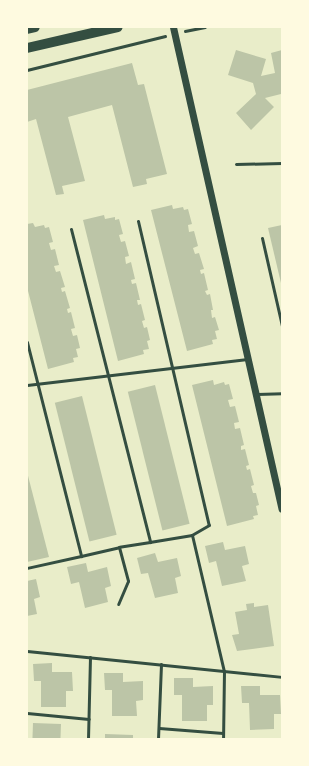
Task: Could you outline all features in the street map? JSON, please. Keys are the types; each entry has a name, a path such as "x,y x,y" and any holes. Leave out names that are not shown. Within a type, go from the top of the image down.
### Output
{"main road":[{"path":"27,29 35,27"},
{"path":"27,48 118,27"}],"street":[{"path":"174,30 282,509"}],"lane":[{"path":"236,164 282,164"},
{"path":"27,568 119,547 192,535 210,524 138,220"},
{"path":"71,229 150,542"},
{"path":"262,238 282,326"},
{"path":"27,342 81,556"},
{"path":"27,385 249,358"},
{"path":"257,394 282,393"},
{"path":"192,535 224,671 223,739"},
{"path":"118,604 128,581 119,547"},
{"path":"27,650 282,677"},
{"path":"88,739 90,657"},
{"path":"158,739 161,664"},
{"path":"27,713 89,719"},
{"path":"159,728 223,733"}],"path":[{"path":"27,70 174,30 205,27"}],"building":[{"path":"236,50 266,59 261,76 275,73 271,53 282,50 282,96 281,94 265,98 274,107 251,130 236,113 256,94 253,83 228,75"},
{"path":"132,63 138,85 144,84 167,174 146,179 147,184 133,187 112,105 68,117 85,181 62,186 64,194 56,195 36,119 27,122 27,90"},
{"path":"172,205 173,209 183,207 184,210 188,209 192,224 188,225 189,232 194,231 198,246 193,248 195,254 199,253 204,269 200,270 201,274 204,273 208,290 205,291 207,295 210,294 213,310 211,310 212,318 215,317 219,330 215,331 217,339 212,340 213,344 187,351 151,210"},
{"path":"104,215 105,219 115,217 115,220 119,219 123,234 119,235 121,242 125,241 129,256 125,257 126,264 131,262 135,279 131,280 132,284 136,283 140,300 137,300 138,305 141,304 145,320 142,321 144,328 147,327 150,340 147,341 149,349 143,350 144,354 118,361 83,220"},
{"path":"33,223 35,227 44,225 45,228 49,227 53,242 49,243 51,250 55,249 59,265 54,266 56,272 60,271 65,287 61,288 62,292 65,291 70,308 67,309 68,313 71,312 75,328 71,329 73,336 77,335 80,348 76,349 78,357 73,358 74,362 48,369 27,287 27,224"},
{"path":"282,225 282,282 281,283 268,228"},
{"path":"213,380 214,385 224,382 225,385 229,384 233,399 228,400 230,407 235,406 239,422 234,423 235,429 240,428 244,445 241,446 241,450 245,449 249,465 246,466 247,470 250,469 254,485 251,486 253,493 256,493 259,505 256,506 258,515 253,516 254,519 227,526 192,385"},
{"path":"155,385 190,524 162,531 128,392"},
{"path":"82,396 117,535 89,542 55,403"},
{"path":"27,472 49,557 27,562"},
{"path":"223,542 225,550 245,546 249,564 242,566 246,581 222,586 216,561 209,563 205,546"},
{"path":"155,553 158,562 177,558 181,576 175,578 178,593 155,598 148,573 141,574 137,558"},
{"path":"86,563 88,572 107,567 111,586 105,588 108,602 85,608 79,582 71,584 67,567"},
{"path":"36,579 40,597 34,599 37,614 27,616 27,581"},
{"path":"254,603 254,607 268,605 274,646 237,651 232,635 239,634 235,612 247,610 246,604"},
{"path":"52,663 52,672 72,672 73,691 66,691 66,707 41,707 41,681 34,681 33,664"},
{"path":"104,673 123,673 123,682 143,681 143,700 136,701 137,716 112,716 112,690 105,690"},
{"path":"174,678 193,678 193,687 213,686 213,705 207,705 207,721 182,721 182,695 174,695"},
{"path":"241,686 260,686 260,695 280,695 281,714 274,714 274,729 250,730 249,703 242,703"},
{"path":"33,723 61,724 60,739 32,739"},
{"path":"105,734 133,735 133,739 105,739"}]}
